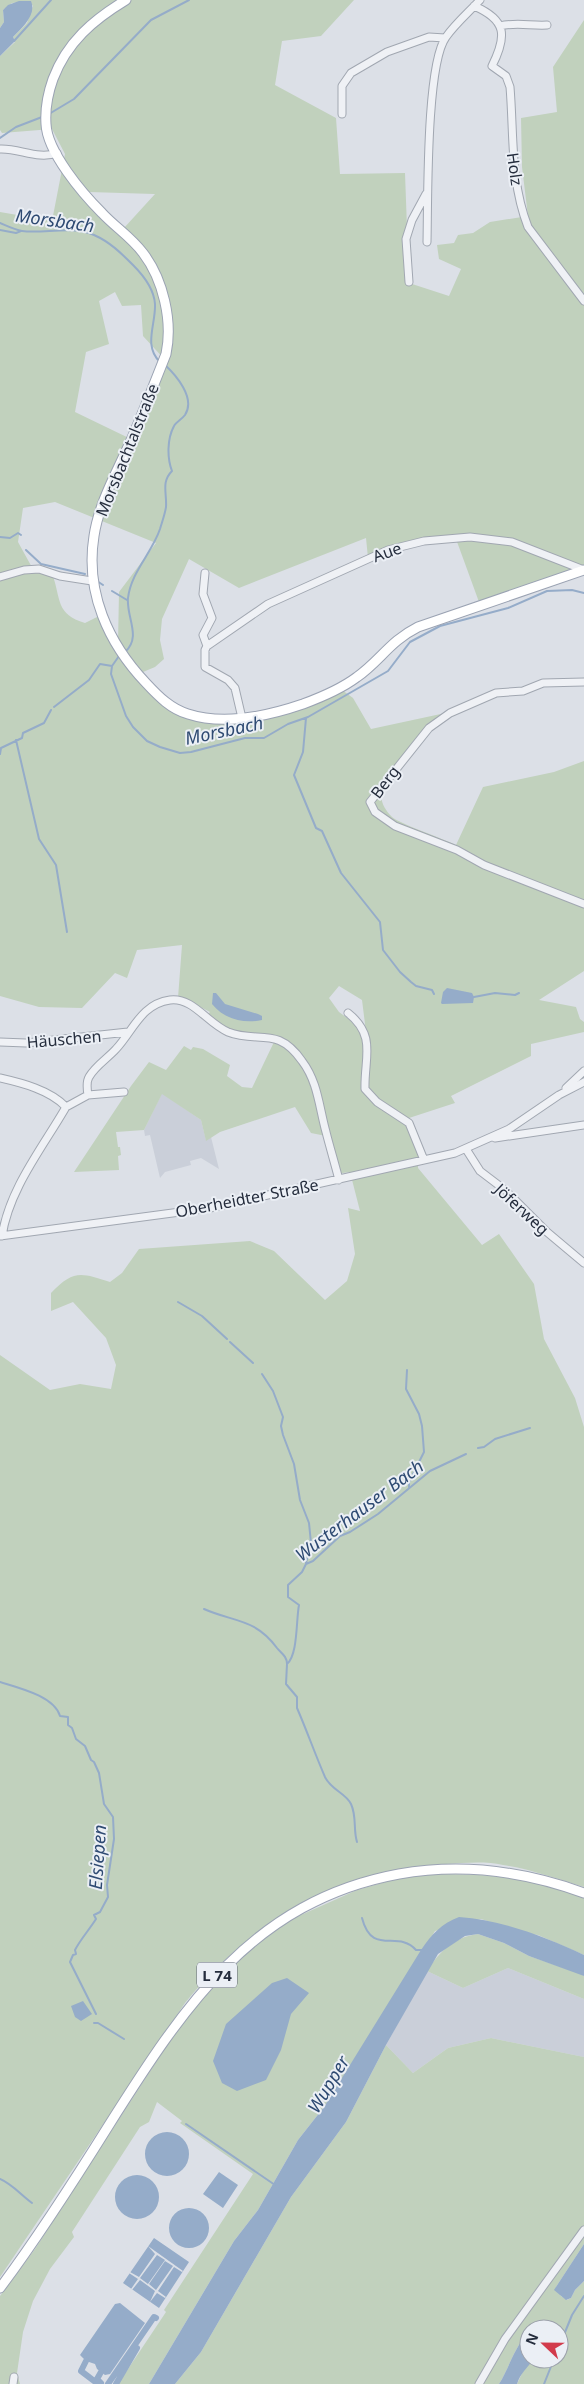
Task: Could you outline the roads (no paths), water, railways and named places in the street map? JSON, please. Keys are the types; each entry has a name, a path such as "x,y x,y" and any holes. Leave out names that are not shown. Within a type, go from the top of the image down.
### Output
{"main road":[{"name":"Morsbachtalstraße","path":"126,0 90,24 67,51 51,87 46,111 46,124 56,153 83,192 102,214 133,241 151,266 161,293 168,322 168,345 162,364 99,514 93,545 92,582 104,622 121,654 154,692 176,709 204,718 242,718 288,709 341,688 358,677 388,647 418,627 584,570"},
{"name":"L 74","path":"0,2288 56,2209 152,2057 179,2020 223,1969 276,1924 315,1902 351,1887 390,1876 424,1870 467,1869 503,1872 543,1879 584,1893"}],"street":[{"path":"427,242 426,192 434,72 445,38 480,0"},
{"path":"474,6 493,16 500,26 514,23 547,26"},
{"name":"Holz","path":"500,26 500,44 492,66 506,76 510,87 513,169 524,218 528,227 584,301"},
{"path":"342,114 342,86 351,73 388,52 429,37 445,38"},
{"path":"0,149 16,149 43,156 56,153"},
{"path":"409,282 406,239 412,220 426,192"},
{"name":"Aue","path":"207,646 268,604 388,550 424,541 462,537 512,542 584,570"},
{"path":"0,577 24,570 38,569 92,582"},
{"path":"205,573 203,594 212,618 203,635 207,646 205,650 205,667 228,680 234,688 242,718"},
{"name":"Berg","path":"584,682 544,683 523,691 496,693 450,714 428,728 370,802 375,812 395,826 457,850 484,865 584,904"},
{"path":"88,1095 87,1084 89,1077 119,1045 145,1011 162,1002 179,1000 193,1005 207,1020 229,1032 274,1037 289,1047 302,1060 312,1078 321,1103 325,1130 339,1180"},
{"path":"348,1013 363,1028 367,1040 368,1058 365,1089 377,1102 409,1123 424,1160"},
{"name":"Häuschen","path":"0,1042 26,1043 128,1032"},
{"path":"559,1095 584,1071"},
{"path":"0,1078 47,1093 58,1099 66,1107"},
{"path":"490,1138 516,1125 559,1095 584,1082"},
{"path":"1,1236 7,1212 24,1177 66,1107 88,1095 124,1092"},
{"path":"490,1138 584,1125"},
{"name":"Oberheidter Straße","path":"1,1236 210,1208 424,1160 466,1149 490,1138"},
{"name":"Jöferweg","path":"466,1149 480,1171 505,1190 547,1232 584,1263"},
{"path":"479,2384 505,2339 584,2230"}],"water":[{"path":"19,1 31,1 32,11 24,25 13,37 15,41 0,56 0,28 4,22 3,10 8,5"},
{"path":"447,988 472,993 474,997 473,1003 442,1004 443,992"},
{"path":"213,993 216,993 225,1004 258,1014 262,1016 262,1020 241,1021 228,1017 212,1004"},
{"path":"459,1917 523,1930 584,1955 584,1976 529,1956 504,1943 478,1934 465,1936 438,1954 386,2045 346,2122 291,2197 201,2352 175,2384 149,2384 234,2241 258,2210 298,2140 324,2107 421,1950 437,1930"},
{"path":"287,1978 309,1993 291,2014 281,2050 266,2080 237,2091 222,2083 213,2061 226,2024 272,1983"},
{"path":"83,2001 92,2014 81,2021 75,2017 71,2006"},
{"path":"171,2132 183,2138 188,2146 188,2162 183,2170 175,2175 163,2176 151,2170 146,2162 145,2150 151,2138 159,2133"},
{"path":"219,2172 238,2185 223,2208 203,2194"},
{"path":"141,2175 153,2181 158,2188 158,2206 153,2213 146,2218 133,2219 125,2216 118,2209 115,2193 118,2185 125,2178"},
{"path":"193,2208 200,2211 206,2217 209,2228 208,2236 200,2245 193,2248 185,2248 178,2245 170,2236 169,2224 172,2217 181,2209"},
{"path":"154,2238 189,2262 159,2308 123,2283"},
{"path":"584,2244 584,2281 575,2290 571,2298 566,2300 554,2290"},
{"path":"120,2303 145,2323 110,2374 105,2375 97,2369 95,2364 86,2361 80,2355 115,2304"},
{"path":"519,2344 519,2369 526,2369 517,2384 499,2384"}],"waterway":[{"path":"14,41 51,0"},
{"name":"Morsbach","path":"49,114 74,99 151,20 189,0"},
{"name":"Morsbach","path":"0,138 16,127 42,117"},
{"name":"Morsbach","path":"0,223 14,229 31,232 67,230 85,232 100,238 120,252 141,273 153,293 155,312 151,342 155,356 160,362"},
{"path":"0,230 16,233 21,231"},
{"name":"Morsbach","path":"125,652 130,646 133,633 128,605 130,589 137,571 160,529 166,507 167,479 172,471 169,454 170,437 174,426 185,415 188,408 188,401 183,387 164,364"},
{"path":"0,537 10,538 18,533 21,535"},
{"path":"26,550 41,564 85,574"},
{"path":"97,581 103,585"},
{"name":"Morsbach","path":"119,656 112,666 111,674 126,716 133,727 147,741 160,747 180,753 191,752 245,738 264,738 288,724 308,717 388,671 410,642 440,626 508,608 547,591 572,590 584,593"},
{"path":"112,591 127,600"},
{"path":"54,707 89,680 100,664 112,666"},
{"path":"0,754 1,748 22,738 23,733 44,723 51,710"},
{"path":"306,718 303,752 294,775 316,828 322,831 341,873 380,922 383,950 400,972 411,982 416,986 432,990 434,994"},
{"path":"16,740 39,839 56,865 67,932"},
{"path":"474,997 495,993 515,995 519,993"},
{"path":"178,1302 202,1316 227,1339"},
{"path":"230,1342 253,1363"},
{"path":"407,1370 406,1389 419,1414 424,1452 409,1482 409,1487"},
{"path":"262,1374 273,1391 283,1417 281,1426 283,1435 294,1464 300,1500 309,1523 311,1543 306,1563"},
{"name":"Wusterhauser Bach","path":"478,1448 484,1447 495,1439 530,1428"},
{"name":"Wusterhauser Bach","path":"357,1842 351,1804 325,1777 297,1708 297,1697 286,1684 287,1664 291,1659 295,1645 299,1605 288,1597 288,1585 302,1572 306,1564 313,1561 340,1536 350,1532 378,1514 430,1471 466,1454"},
{"path":"204,1609 243,1622 260,1631 284,1655 287,1664"},
{"name":"Elsiepen","path":"0,1682 26,1690 43,1698 51,1703 60,1716 68,1717 68,1725 72,1728 76,1739 85,1746 99,1773 104,1804 113,1817 114,1839 107,1885 108,1897 100,1912 94,1915 96,1919 77,1946 76,1954 73,1955 70,1962 96,2014"},
{"name":"Wusterhauser Bach","path":"362,1918 366,1930 379,1940 401,1942 409,1944 416,1950 423,1950"},
{"name":"Elsiepen","path":"94,2023 98,2023 124,2039"},
{"name":"Elsiepen","path":"186,2124 275,2185"},
{"path":"0,2179 32,2203"},
{"path":"569,2322 584,2296"},
{"path":"108,2384 154,2317 156,2318"},
{"path":"116,2384 137,2348"},
{"path":"86,2361 81,2371 98,2384"},
{"path":"544,2384 550,2369"},
{"path":"101,2372 97,2379 101,2383"}],"water label":[{"name":"Wupper","path":"328,2084"}]}
